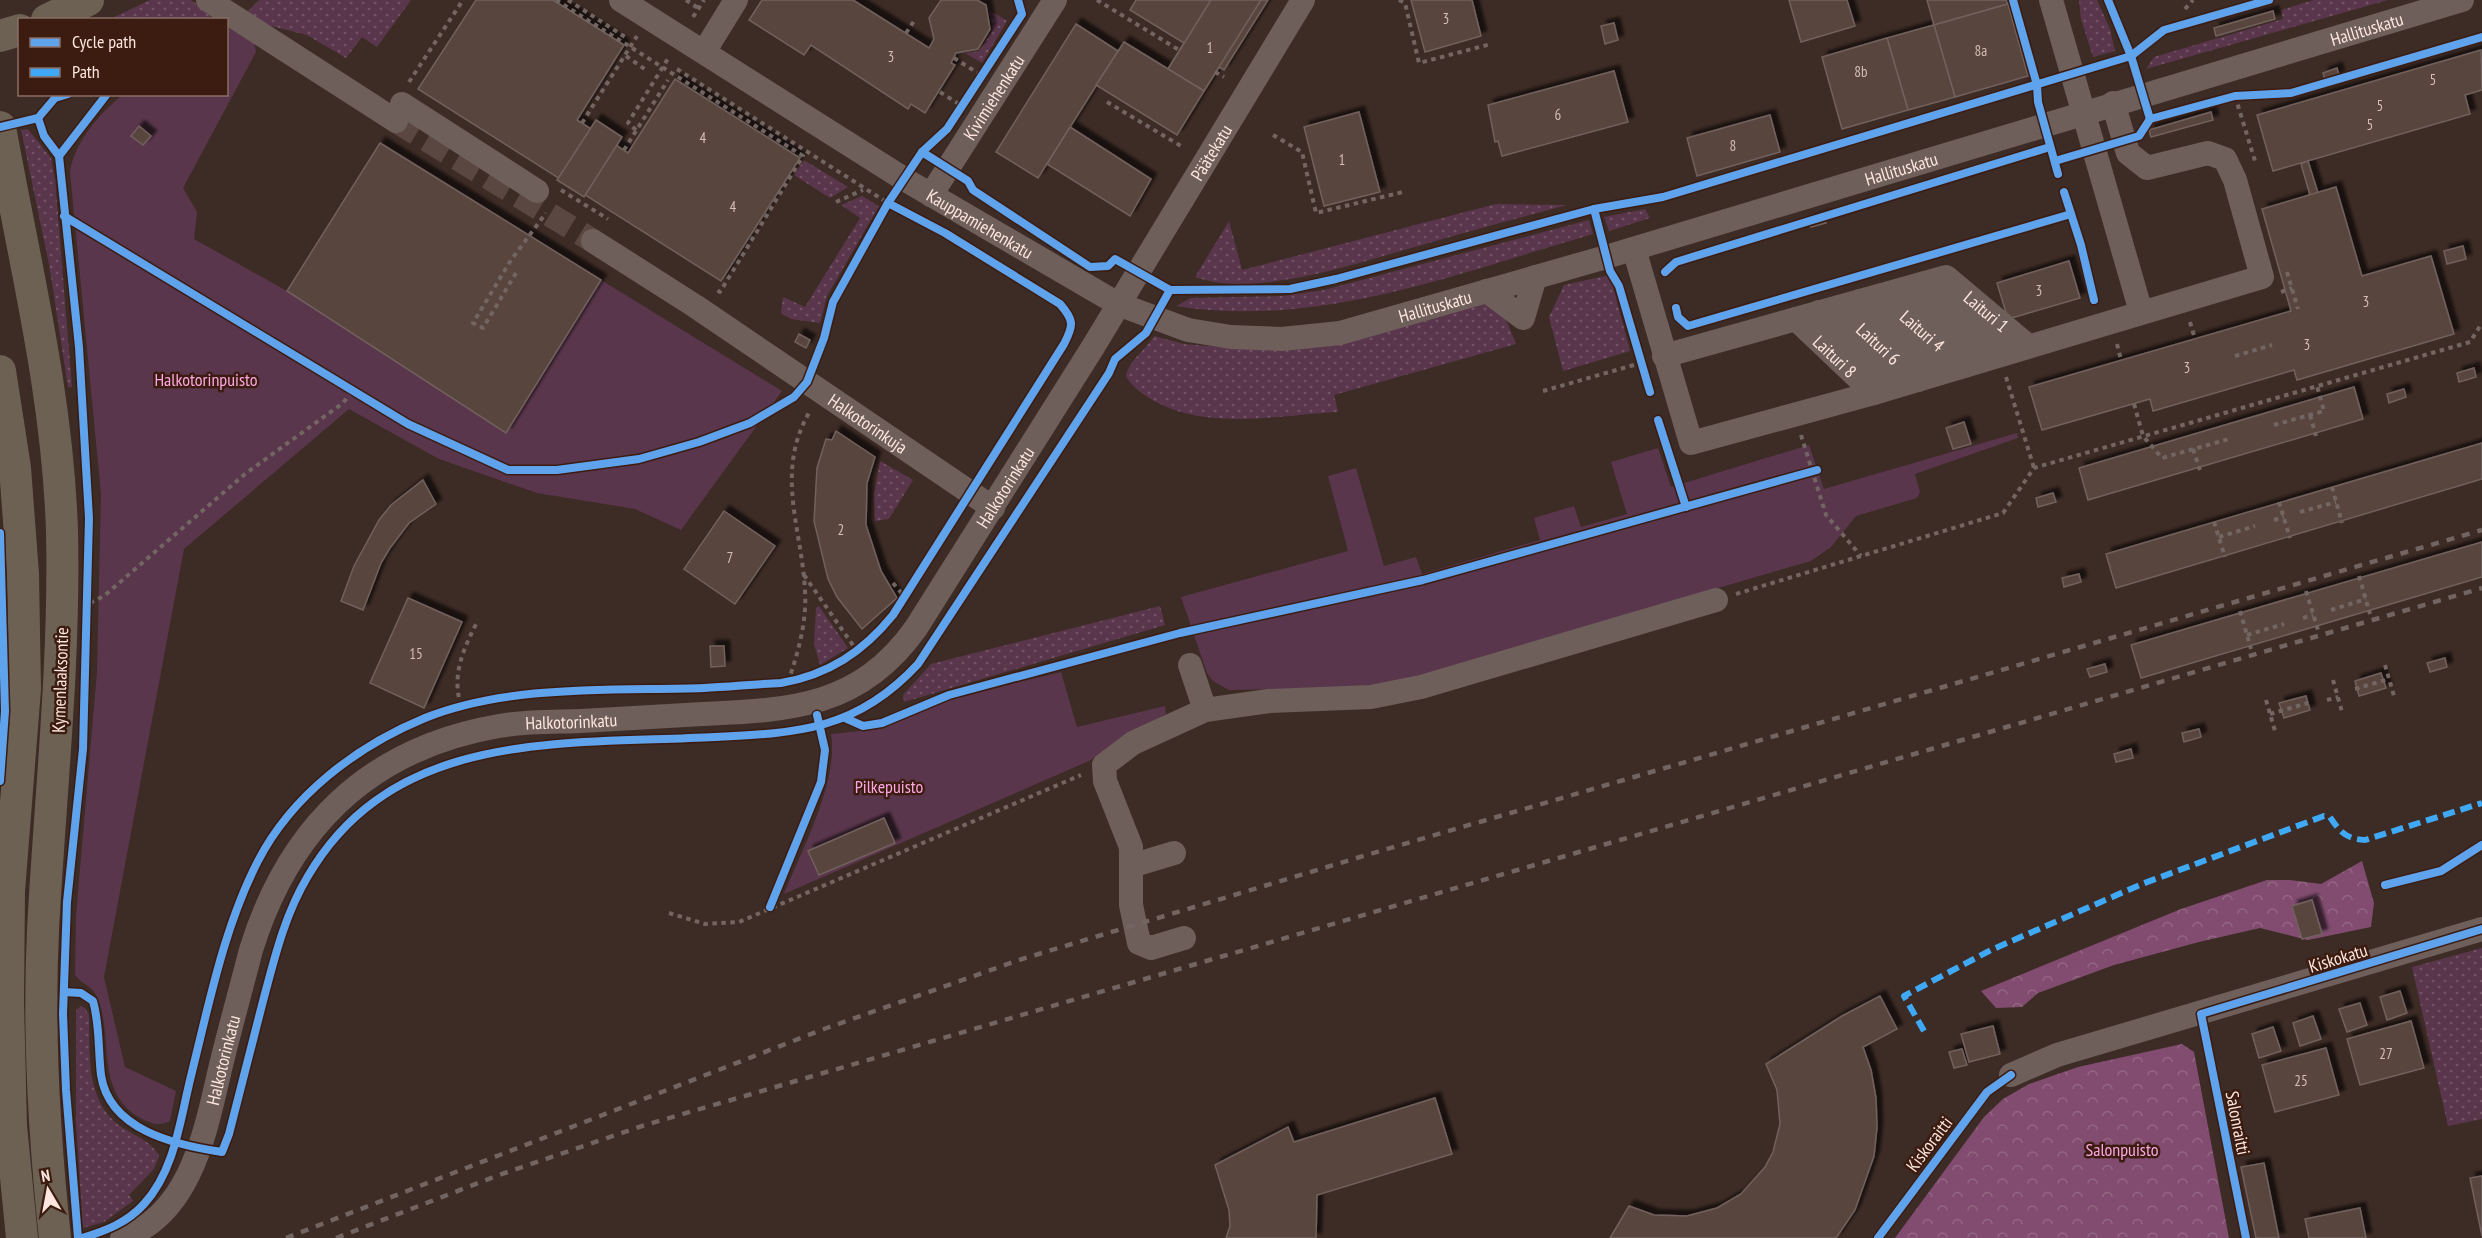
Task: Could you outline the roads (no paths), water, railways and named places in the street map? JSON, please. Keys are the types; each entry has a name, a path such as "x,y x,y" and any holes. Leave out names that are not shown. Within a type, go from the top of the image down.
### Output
{"main road":[{"path":"51,18 88,0"},
{"path":"0,36 18,31"},
{"name":"Kymenlaaksontie","path":"0,127 54,423 61,512 60,666 41,1006 46,1147 55,1238"},
{"name":"Kymenlaaksontie","path":"0,370 15,468 23,586 26,689 9,891 8,1003 11,1126 22,1238"}],"street":[{"path":"208,0 401,104 545,188"},
{"name":"Kauppamiehenkatu","path":"621,0 904,179 1118,304 1188,330 1231,338 1282,339 1340,333"},
{"path":"704,52 736,0"},
{"name":"Kivimiehenkatu","path":"931,195 1055,0"},
{"name":"Päätekatu","path":"1118,304 1303,0"},
{"path":"2051,0 2141,312"},
{"name":"Hallituskatu","path":"1340,333 1634,249 2462,0"},
{"path":"1634,249 1691,443 1959,370 2141,312 2262,277 2235,180 2225,159 2208,153 2147,168 2128,153 2113,104"},
{"name":"Halkotorinkuja","path":"593,241 695,306 993,508"},
{"path":"1487,291 1523,318 1535,277"},
{"path":"1664,356 1925,283 1959,370"},
{"name":"Laituri 1","path":"1925,283 1959,370"},
{"name":"Halkotorinkatu","path":"122,1238 145,1226 157,1216 172,1200 194,1162 251,950 269,898 300,843 340,800 406,756 476,730 523,723 792,708 836,696 874,673 905,644 993,508 1118,304"},
{"name":"Laituri 8","path":"1839,307 1959,370"},
{"name":"Laituri 4","path":"1839,307 1959,370"},
{"name":"Laituri 6","path":"1839,307 1959,370"},
{"path":"1184,938 1151,948 1139,943 1131,915 1131,847 1105,781 1104,765 1133,743 1205,710 1269,701 1371,697 1421,687 1716,600"},
{"path":"1190,665 1205,710"},
{"path":"1131,866 1174,853"},
{"name":"Kiskokatu","path":"2011,1075 2057,1055 2482,929"}],"tunnel":[{"path":"396,121 593,241"}],"railway":[{"path":"286,1238 824,1029 1022,959 1380,851 2482,530"},
{"path":"336,1238 499,1175 642,1126 2482,588"}],"park label":[{"name":"Halkotorinpuisto","path":"206,379"},
{"name":"Pilkepuisto","path":"889,786"},
{"name":"Salonpuisto","path":"2122,1149"}]}
